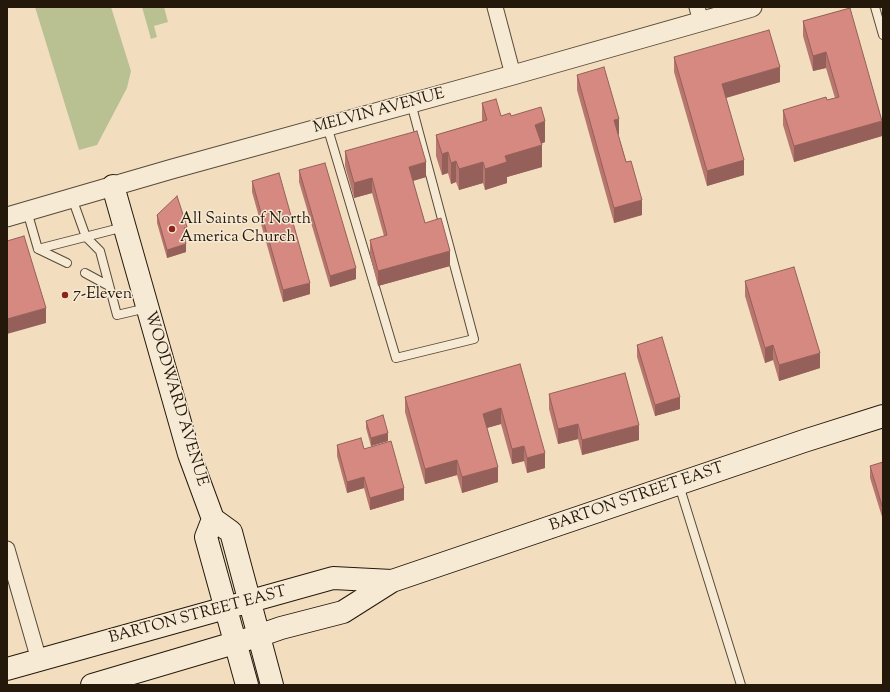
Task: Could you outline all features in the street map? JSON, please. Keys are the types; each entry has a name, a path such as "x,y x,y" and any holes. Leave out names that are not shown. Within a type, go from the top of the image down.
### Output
{"main road":[{"name":"WOODWARD AVENUE","path":"113,186 189,454 213,519"},
{"name":"BARTON STREET EAST","path":"92,685 281,628 343,612 392,581 804,441 883,416"},
{"path":"247,685 206,537 213,519 231,532 272,685"},
{"name":"BARTON STREET EAST","path":"7,669 333,578 392,581"}],"street":[{"path":"495,7 513,75"},
{"name":"MELVIN AVENUE","path":"7,217 113,186 513,75 699,14 752,7"},
{"path":"7,549 39,660"}],"lane":[{"path":"875,7 883,35"},
{"path":"327,126 396,358 474,339 411,103"},
{"path":"72,198 86,237 100,251 117,315 147,307"},
{"path":"27,211 38,249 67,263"},
{"path":"38,249 124,227"},
{"path":"86,273 109,286"},
{"path":"679,484 741,685"}],"green space":[{"path":"35,7 111,7 131,71 127,88 97,145 79,150"},
{"path":"142,7 164,7 168,22 154,26 157,37 151,39"}],"building":[{"path":"850,8 882,121 794,146 783,110 826,97 827,100 839,97 826,52 813,56 803,21"},
{"path":"769,30 780,67 722,84 744,160 707,171 674,57"},
{"path":"604,67 619,119 614,120 626,162 631,161 642,200 614,208 577,75"},
{"path":"496,99 501,116 510,113 511,116 541,107 545,121 535,125 542,145 505,156 507,162 485,169 483,162 459,169 456,161 451,163 448,152 442,154 436,135 487,120 482,103"},
{"path":"417,131 426,162 409,167 425,223 441,218 450,251 378,271 370,240 387,235 372,178 354,183 345,151"},
{"path":"325,163 356,268 330,276 299,170"},
{"path":"279,173 310,283 283,290 252,181"},
{"name":"All Saints of North America Church","path":"177,196 187,227 184,228 185,231 183,232 186,244 167,250 157,215"},
{"path":"24,236 46,308 7,319 7,241"},
{"path":"794,267 820,353 779,365 773,345 765,348 745,281"},
{"path":"662,337 680,397 655,405 637,345"},
{"path":"520,364 545,453 527,458 524,446 512,449 501,408 483,414 498,467 462,477 457,460 425,469 405,397"},
{"path":"625,373 639,425 582,440 578,424 558,429 549,394"},
{"path":"383,415 388,433 371,438 366,421"},
{"path":"361,438 364,449 391,441 404,488 370,498 364,477 347,482 337,445"},
{"path":"883,462 883,509 870,466"}],"place":[{"name":"All Saints of North America Church","path":"172,229"},
{"name":"7-Eleven","path":"65,295"}]}
